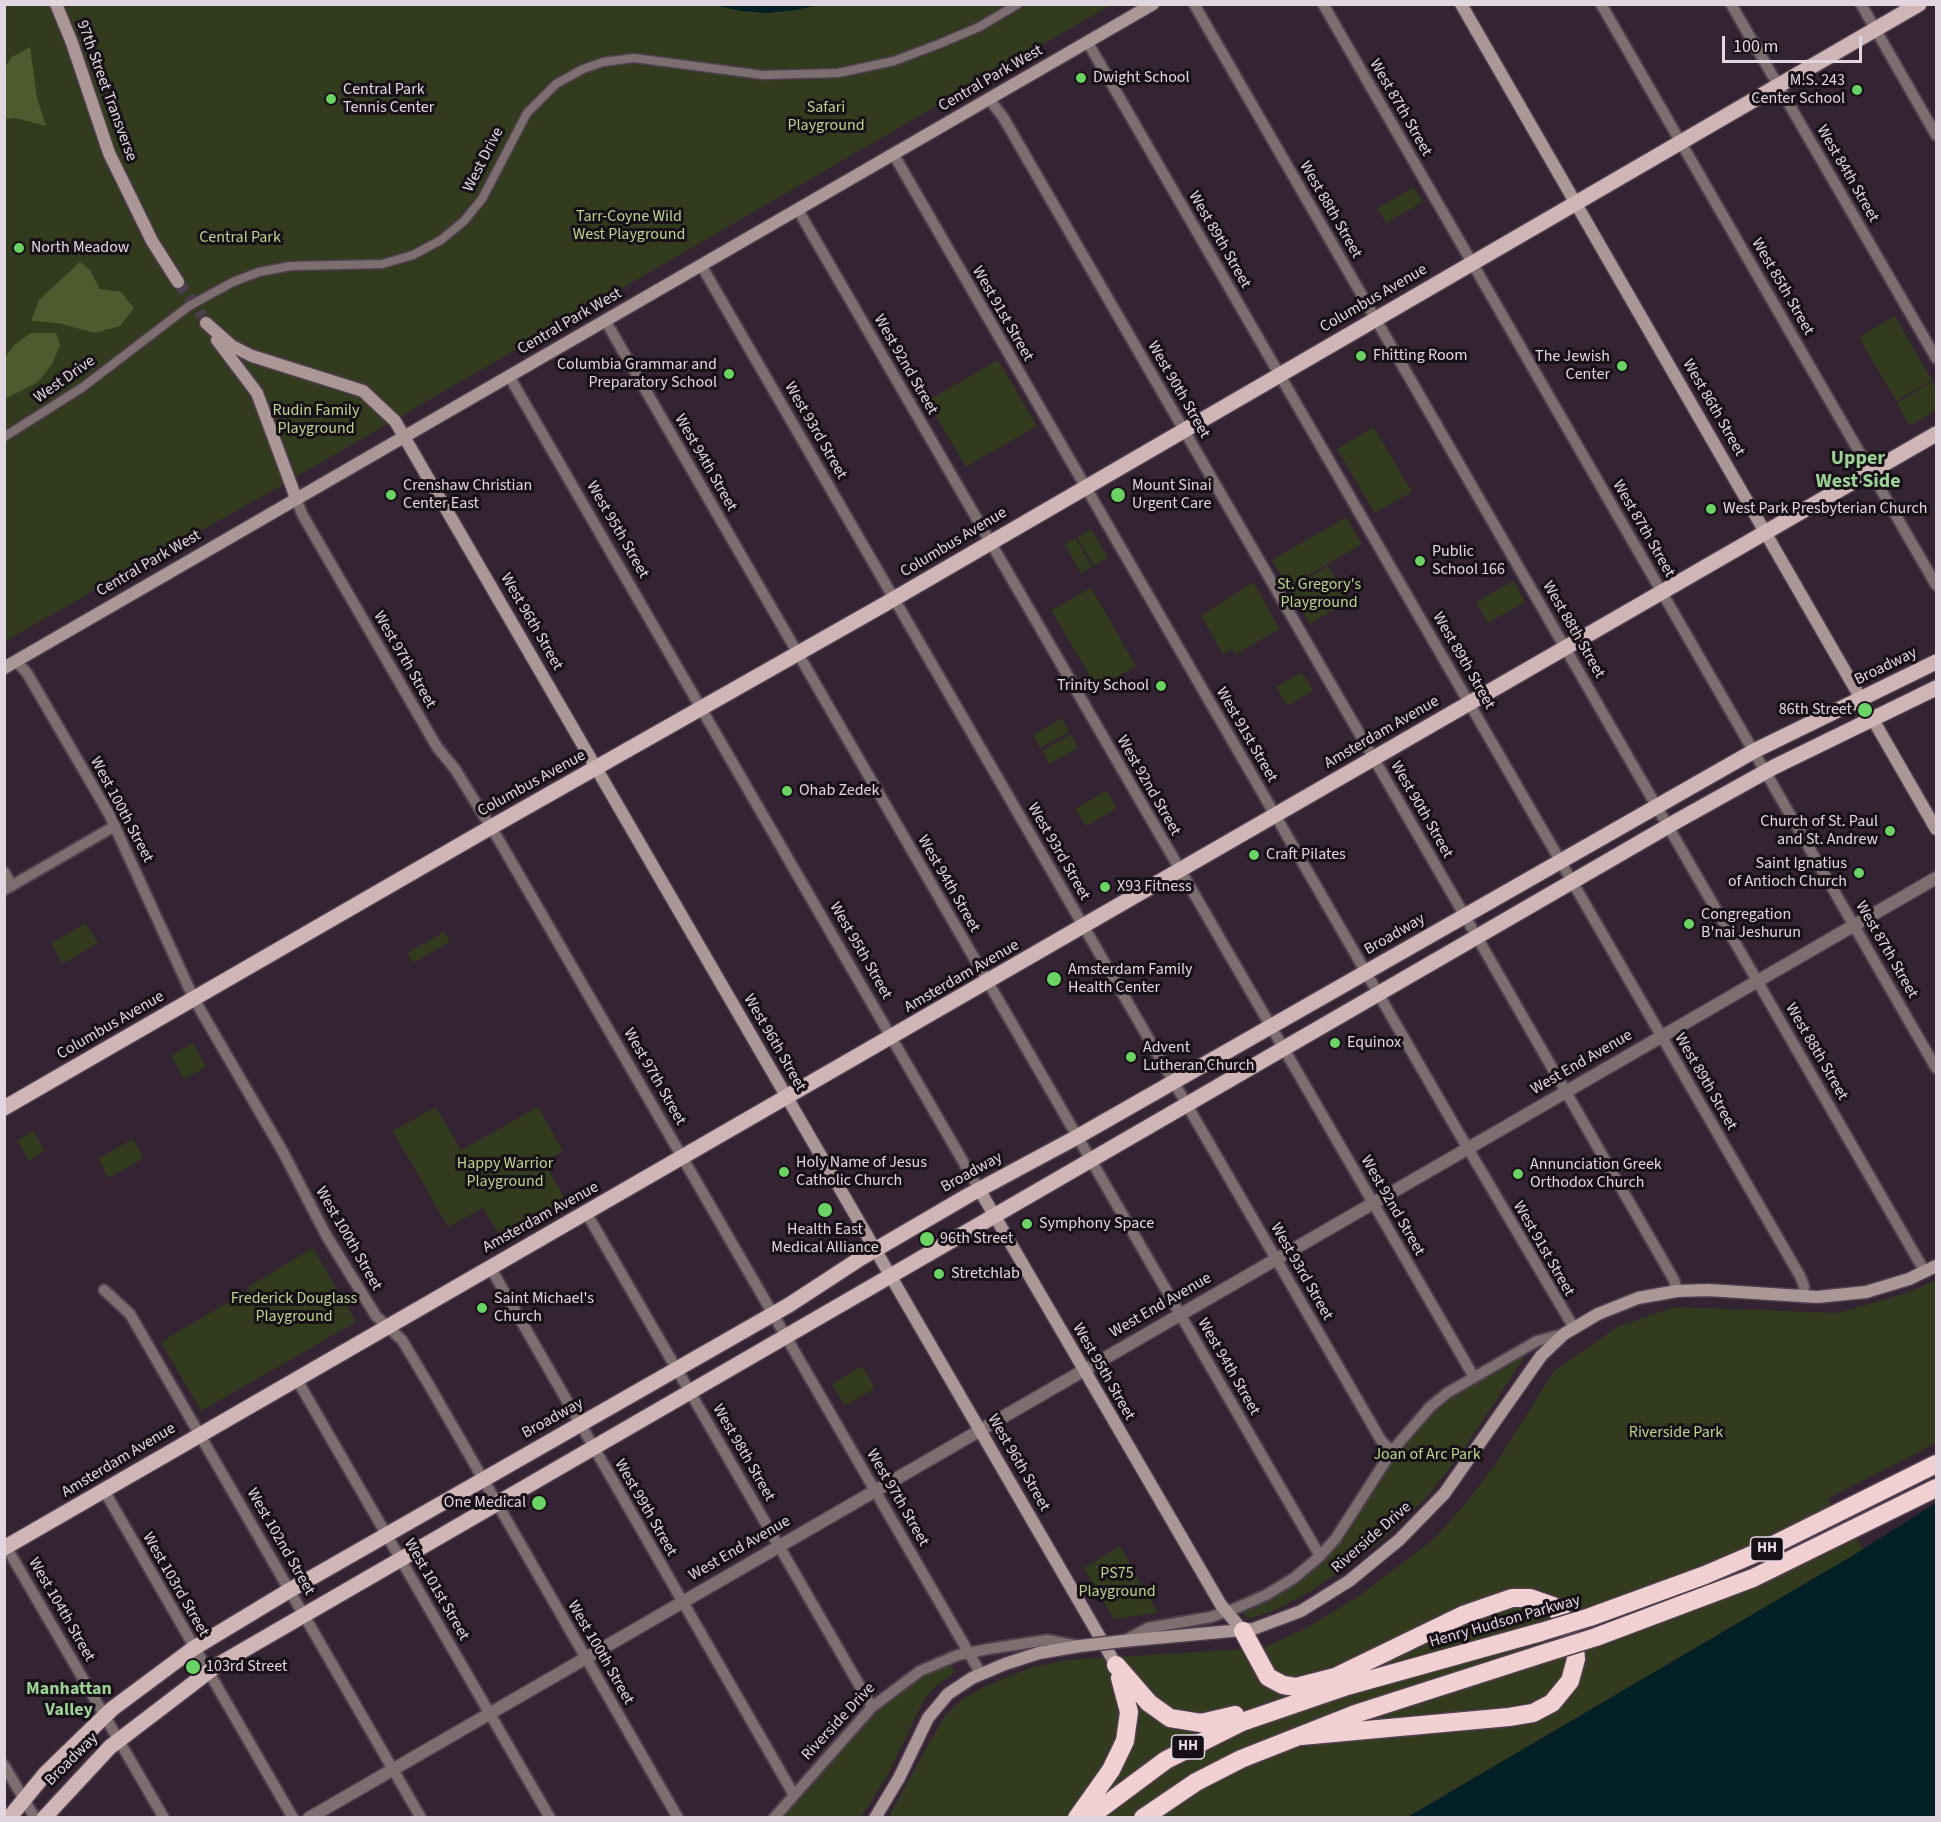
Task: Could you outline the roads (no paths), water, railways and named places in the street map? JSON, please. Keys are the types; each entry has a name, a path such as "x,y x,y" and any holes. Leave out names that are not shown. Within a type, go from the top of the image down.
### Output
{"highway":[{"name":"Henry Hudson Parkway","path":"1088,1818 1138,1778 1181,1751 1242,1722 1301,1700 1590,1617 1740,1560 1835,1516 1936,1464"},
{"name":"HH","path":"1143,1818 1212,1773 1355,1714 1596,1637 1753,1578 1936,1488"},
{"path":"1243,1631 1268,1677 1283,1685 1296,1686 1335,1677 1471,1612 1512,1598 1530,1598 1552,1606 1563,1616 1574,1637 1575,1668 1567,1688 1552,1703 1533,1713 1509,1718 1301,1736"},
{"path":"1116,1665 1156,1710 1185,1722 1210,1722 1301,1700"},
{"path":"1077,1818 1111,1770 1127,1732 1128,1703 1116,1665"}],"main road":[{"name":"97th Street Transverse","path":"56,4 72,43 109,153 147,231 178,282"},
{"name":"Central Park West","path":"4,668 1153,4"},
{"name":"West 86th Street","path":"1461,4 1936,829"},
{"name":"Columbus Avenue","path":"4,1108 895,598 1919,4"},
{"path":"296,498 257,393 204,320 226,341 245,352 363,391 385,410 405,436"},
{"name":"Amsterdam Avenue","path":"5,1546 105,1492 296,1378 587,1214 1936,434"},
{"name":"West 96th Street","path":"405,436 890,1278 1116,1665"},
{"name":"Broadway","path":"9,1818 24,1798 105,1716 194,1648 290,1590 773,1314 874,1250 979,1189 1077,1137 1754,751 1936,662"},
{"name":"Broadway","path":"44,1818 60,1797 119,1739 208,1671 496,1502 995,1217 1282,1047 1669,826 1766,771 1936,688"},
{"name":"West 95th Street","path":"979,1189 1083,1371 1226,1612 1243,1631"},
{"name":"Riverside Drive","path":"875,1818 936,1706 955,1689 981,1674 1039,1653 1080,1646 1243,1631 1278,1621 1319,1600 1364,1571 1400,1540 1454,1482 1529,1371 1569,1331 1624,1303 1677,1291 1708,1290 1803,1297 1866,1292 1931,1269"}],"street":[{"name":"West Drive","path":"4,437 83,387 189,306 239,279 291,266 381,264 412,255 441,240 464,221 482,199 527,112 556,84 583,69 603,62 634,58 763,75 838,74 883,64 939,45 979,27 1018,4"},
{"name":"West 88th Street","path":"1194,4 1758,981 1931,1269"},
{"name":"West 87th Street","path":"1323,4 1936,1068"},
{"name":"West 85th Street","path":"1601,4 1936,585"},
{"name":"West 84th Street","path":"1731,4 1936,358"},
{"path":"1861,4 1936,135"},
{"name":"West 89th Street","path":"1088,43 1800,1276 1804,1286 1803,1297"},
{"name":"West 90th Street","path":"989,99 1003,117 1477,937 1674,1280 1677,1291"},
{"name":"West 91st Street","path":"894,155 1366,972 1569,1331"},
{"name":"West 92nd Street","path":"798,210 1474,1377"},
{"name":"West 93rd Street","path":"702,265 1382,1442 1392,1451"},
{"name":"West 94th Street","path":"605,320 1320,1556"},
{"name":"West 95th Street","path":"509,376 979,1189"},
{"name":"West 97th Street","path":"296,498 302,514 437,747 455,769 491,828 684,1157 981,1674"},
{"name":"West 100th Street","path":"16,661 27,673 115,825 195,999 283,1152 326,1234 376,1316 402,1340 678,1818"},
{"path":"4,872 8,888 115,825"},
{"name":"West End Avenue","path":"309,1818 1936,878"},
{"name":"West 98th Street","path":"587,1214 872,1707"},
{"name":"West 99th Street","path":"490,1267 794,1795"},
{"name":"West 102nd Street","path":"104,1290 130,1314 421,1818"},
{"name":"Riverside Drive","path":"1123,1641 1148,1628 1226,1612 1275,1590 1320,1556 1350,1519 1392,1451 1430,1407 1474,1377 1537,1341 1569,1331"},
{"name":"West 101st Street","path":"296,1378 550,1818"},
{"name":"West 103rd Street","path":"105,1492 293,1818"},
{"name":"West 104th Street","path":"5,1546 164,1818"},
{"name":"Riverside Drive","path":"774,1818 872,1707 920,1671 969,1653 1047,1640 1080,1646"},
{"path":"4,1765 35,1818"}],"tunnel":[{"path":"178,282 202,316"}],"place":[{"name":"Dwight School","path":"1081,78"},
{"name":"M.S. 243 Center School","path":"1857,90"},
{"name":"Central Park Tennis Center","path":"331,99"},
{"name":"North Meadow","path":"19,248"},
{"name":"Fhitting Room","path":"1361,356"},
{"name":"The Jewish Center","path":"1622,366"},
{"name":"Columbia Grammar and Preparatory School","path":"729,374"},
{"name":"Crenshaw Christian Center East","path":"391,495"},
{"name":"Mount Sinai Urgent Care","path":"1118,495"},
{"name":"West Park Presbyterian Church","path":"1711,509"},
{"name":"Public School 166","path":"1420,561"},
{"name":"Trinity School","path":"1161,686"},
{"name":"86th Street","path":"1865,710"},
{"name":"Ohab Zedek","path":"787,791"},
{"name":"Church of St. Paul and St. Andrew","path":"1890,831"},
{"name":"Craft Pilates","path":"1254,855"},
{"name":"Saint Ignatius of Antioch Church","path":"1859,873"},
{"name":"X93 Fitness","path":"1105,887"},
{"name":"Congregation B'nai Jeshurun","path":"1689,924"},
{"name":"Amsterdam Family Health Center","path":"1054,979"},
{"name":"Equinox","path":"1335,1043"},
{"name":"Advent Lutheran Church","path":"1131,1057"},
{"name":"Holy Name of Jesus Catholic Church","path":"784,1172"},
{"name":"Annunciation Greek Orthodox Church","path":"1518,1174"},
{"name":"Health East Medical Alliance","path":"825,1210"},
{"name":"Symphony Space","path":"1027,1224"},
{"name":"96th Street","path":"927,1239"},
{"name":"Stretchlab","path":"939,1274"},
{"name":"Saint Michael's Church","path":"482,1308"},
{"name":"One Medical","path":"539,1503"},
{"name":"103rd Street","path":"193,1667"}],"district":[{"name":"Upper West Side","path":"1858,472"},
{"name":"Manhattan Valley","path":"69,1700"}],"park label":[{"name":"Safari Playground","path":"826,117"},
{"name":"Tarr-Coyne Wild West Playground","path":"629,226"},
{"name":"Central Park","path":"240,238"},
{"name":"Rudin Family Playground","path":"316,420"},
{"name":"St. Gregory's Playground","path":"1319,594"},
{"name":"Happy Warrior Playground","path":"505,1173"},
{"name":"Frederick Douglass Playground","path":"294,1308"},
{"name":"Riverside Park","path":"1676,1433"},
{"name":"Joan of Arc Park","path":"1427,1455"},
{"name":"PS75 Playground","path":"1117,1583"}]}
